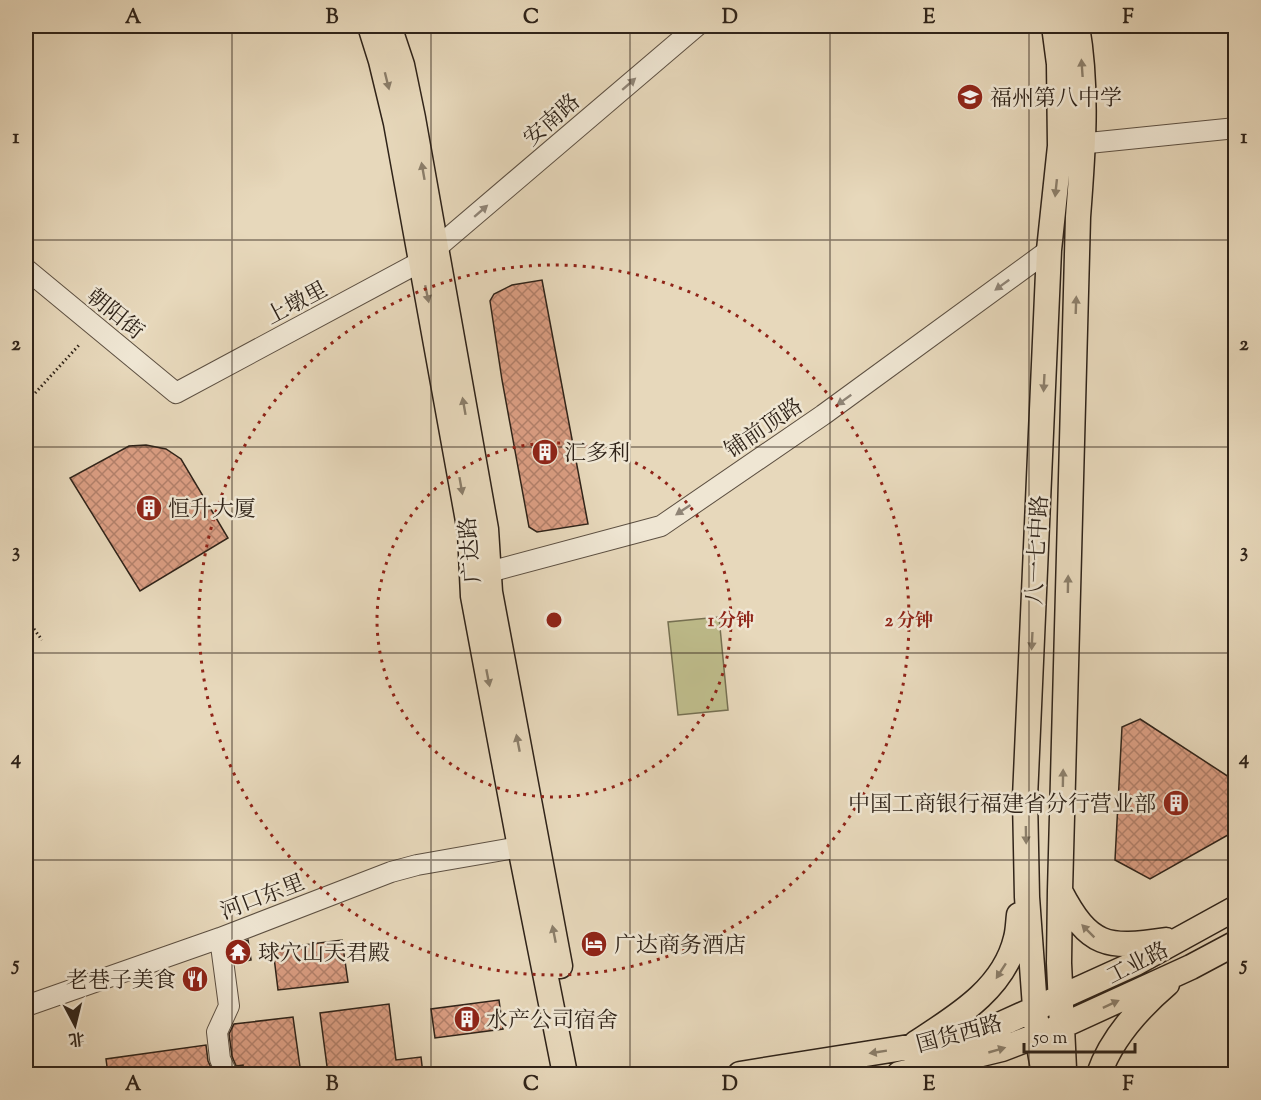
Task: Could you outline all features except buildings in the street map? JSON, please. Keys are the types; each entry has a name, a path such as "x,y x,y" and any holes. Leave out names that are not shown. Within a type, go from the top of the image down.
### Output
{"main road":[{"name":"广达路","path":"370,26 381,61 428,256 486,529 479,575 520,847 565,1074"},
{"name":"广达路","path":"389,26 402,65 428,256"},
{"name":"八一七中路","path":"1054,26 1072,138 1078,229 1060,891 1061,998 1066,1074"},
{"name":"八一七中路","path":"1044,1074 1037,1035 1027,897 1025,798 1049,250 1083,71 1077,26"},
{"name":"广达路","path":"479,575 581,1074"},
{"path":"1060,891 1075,916 1097,939 1103,942 1132,945 1183,937"},
{"path":"909,1047 965,1011 989,988 1005,965 1016,939 1018,915 1027,897"},
{"name":"工业路","path":"1035,1009 1136,963 1236,908"},
{"name":"工业路","path":"1037,1035 1062,1026 1191,967 1236,943"},
{"path":"1099,1074 1104,1059 1127,1026 1165,985 1191,967"},
{"name":"国货西路","path":"740,1074 957,1038 999,1025 1035,1009"},
{"name":"国货西路","path":"905,1074 1002,1049 1037,1035"}],"street":[{"name":"安南路","path":"428,256 697,26"},
{"path":"1072,138 1236,117"},
{"path":"1072,138 1236,128"},
{"name":"铺前顶路","path":"479,575 661,526 823,415 1049,250"},
{"name":"上墩里","path":"176,393 428,256"},
{"name":"朝阳街","path":"26,269 176,393"},
{"name":"河口东里","path":"26,1006 220,938 403,868 520,847"},
{"path":"220,938 229,1006 217,1032 220,1059 227,1074"}],"path":[{"path":"26,403 80,344"},
{"path":"26,618 42,640"}],"shaded area":[{"path":"719,617 728,710 678,715 668,622"}],"place":[{"name":"福州第八中学","path":"970,97"},
{"name":"汇多利","path":"545,452"},
{"name":"恒升大厦","path":"149,508"},
{"name":"中国工商银行福建省分行营业部","path":"1176,803"},
{"name":"广达商务酒店","path":"594,944"},
{"name":"球穴山天君殿","path":"238,952"},
{"name":"老巷子美食","path":"195,979"},
{"name":"水产公司宿舍","path":"467,1019"}]}
